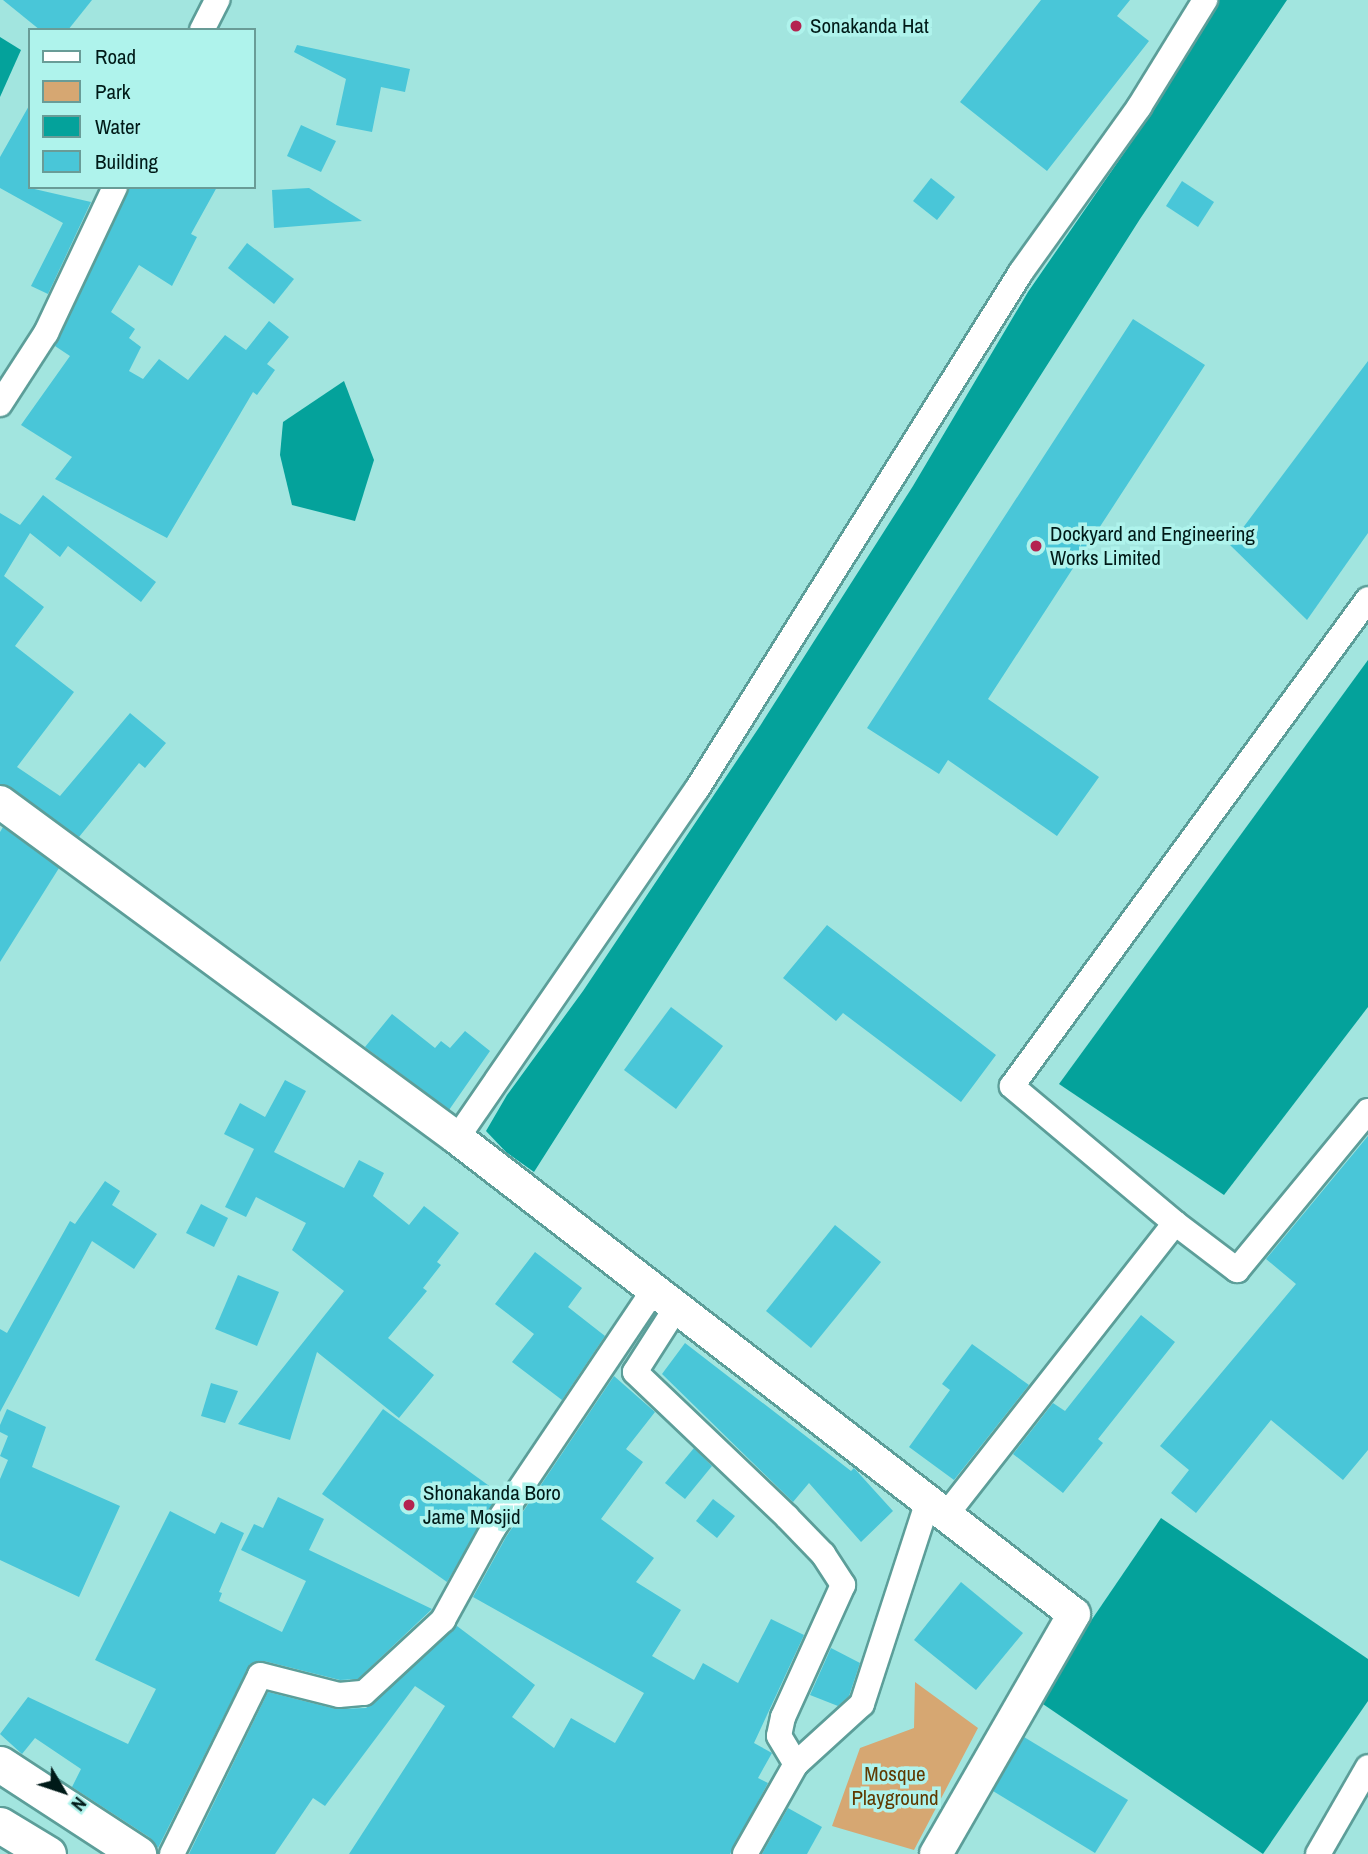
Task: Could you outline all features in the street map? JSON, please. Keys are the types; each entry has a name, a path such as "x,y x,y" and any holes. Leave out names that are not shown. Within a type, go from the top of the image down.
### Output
{"main road":[{"path":"0,1763 138,1854"},
{"path":"0,1825 48,1854"}],"street":[{"path":"203,28 216,0"},
{"path":"457,1138 698,789 1021,272 1139,107 1205,0"},
{"path":"0,404 46,333 114,189"},
{"path":"1368,599 1012,1086 1175,1223 1237,1270 1368,1111"},
{"path":"0,802 457,1138 1074,1614 936,1854"},
{"path":"745,1854 796,1764 862,1704 937,1508 1175,1223"},
{"path":"665,1299 635,1372 787,1517 823,1554 843,1585 783,1717 779,1736 796,1764"},
{"path":"172,1854 260,1675 340,1695 365,1693 443,1620 493,1529 665,1299"},
{"path":"1318,1854 1368,1767"}],"green space":[{"name":"Mosque Playground","path":"915,1682 978,1728 914,1850 832,1826 860,1748 914,1728"}],"water":[{"path":"1218,0 1287,0 1140,219 534,1172 506,1152 486,1131 507,1095 583,991 760,726 913,486 1028,292 1153,111"},
{"path":"0,37 21,50 0,97"},
{"path":"344,381 374,460 355,521 292,505 280,455 283,422"},
{"path":"1368,660 1368,1007 1224,1195 1059,1084"},
{"path":"1161,1518 1368,1659 1368,1701 1263,1854 1037,1700"}],"building":[{"path":"3,0 92,0 70,28 38,28"},
{"path":"1041,0 1130,0 1117,16 1149,41 1047,171 960,102"},
{"path":"297,45 410,69 405,92 381,87 372,132 336,125 346,79 294,52"},
{"path":"28,108 28,189 91,202 48,294 31,286 63,223 0,188 0,157"},
{"path":"301,125 336,141 321,172 287,156"},
{"path":"931,178 955,197 937,220 913,201"},
{"path":"1182,181 1214,202 1198,227 1166,206"},
{"path":"309,188 362,221 274,228 272,190"},
{"path":"129,189 216,189 191,234 197,237 172,286 139,265 111,312 135,329 129,338 141,347 129,371 143,379 159,359 188,380 225,335 246,350 269,321 289,337 267,364 275,370 257,395 253,392 167,538 55,479 72,457 21,425 70,356 55,346"},
{"path":"247,243 294,279 274,304 228,268"},
{"name":"Dockyard and Engineering Works Limited","path":"1133,319 1205,365 988,699 1099,777 1057,836 948,760 939,774 867,728"},
{"name":"Dockyard and Engineering Works Limited","path":"1368,361 1368,533 1307,620 1230,545"},
{"path":"43,495 156,582 141,602 68,546 60,557 30,533 4,576 44,607 15,646 74,692 17,767 60,796 130,713 166,743 145,768 139,763 79,837 0,784 0,513 20,525"},
{"path":"3,827 59,868 0,962 0,832"},
{"path":"827,925 996,1055 961,1102 843,1013 836,1021 783,978"},
{"path":"671,1007 723,1046 676,1109 624,1070"},
{"path":"392,1014 435,1048 441,1041 450,1048 465,1031 490,1051 449,1110 365,1047"},
{"path":"285,1080 306,1091 274,1152 344,1188 359,1160 384,1173 373,1196 409,1225 424,1206 459,1233 437,1262 441,1265 423,1288 427,1291 388,1338 434,1375 399,1418 317,1352 290,1440 238,1424 344,1291 292,1250 306,1223 256,1197 246,1217 225,1207 254,1149 224,1134 240,1103 265,1117"},
{"path":"1368,1136 1368,1450 1343,1480 1271,1420 1196,1513 1171,1493 1189,1470 1160,1446 1296,1284 1266,1259"},
{"path":"105,1181 120,1191 112,1205 157,1234 134,1269 92,1241 0,1412 0,1329 7,1333 70,1221 75,1224"},
{"path":"201,1204 228,1218 214,1247 186,1233"},
{"path":"835,1225 881,1262 811,1348 766,1311"},
{"path":"535,1252 582,1288 568,1307 605,1336 562,1400 512,1362 534,1334 495,1304"},
{"path":"238,1275 279,1292 257,1346 215,1329"},
{"path":"1141,1315 1175,1342 1098,1439 1103,1443 1063,1493 1013,1454 1053,1403 1065,1411"},
{"path":"685,1343 851,1471 854,1468 893,1511 861,1542 809,1483 793,1502 662,1374"},
{"path":"972,1344 1029,1385 954,1480 909,1447 950,1390 942,1384"},
{"path":"614,1376 655,1412 626,1449 643,1462 601,1519 654,1558 636,1582 681,1610 652,1656 694,1680 703,1663 738,1683 771,1619 804,1635 754,1743 772,1753 758,1778 768,1783 730,1854 349,1854 445,1706 415,1686 325,1806 313,1798 275,1854 189,1854 268,1692 336,1709 366,1708 457,1626 535,1685 512,1717 554,1748 571,1718 615,1743 644,1693 473,1597 506,1537"},
{"path":"211,1383 238,1391 225,1423 201,1416"},
{"path":"7,1409 46,1427 32,1467 120,1506 79,1597 0,1560 0,1479 8,1460 0,1456 8,1436 0,1432 0,1425"},
{"path":"383,1409 499,1493 447,1582 322,1494"},
{"path":"694,1448 712,1466 685,1499 665,1483"},
{"path":"278,1497 324,1519 309,1550 432,1609 358,1679 340,1680 264,1661 250,1664 158,1848 149,1837 72,1787 81,1769 35,1738 22,1754 0,1734 28,1697 128,1744 156,1689 95,1660 170,1511 215,1534 221,1522 244,1533 219,1592 222,1593 219,1601 282,1632 306,1581 241,1550 254,1524 263,1528"},
{"path":"713,1499 735,1516 717,1538 696,1521"},
{"path":"961,1582 1023,1633 976,1690 914,1640"},
{"path":"831,1648 860,1663 849,1696 838,1706 810,1695"},
{"path":"1024,1737 1128,1800 1095,1853 993,1791"},
{"path":"788,1808 822,1827 807,1854 762,1854"}],"place":[{"name":"Sonakanda Hat","path":"796,26"},
{"name":"Dockyard and Engineering Works Limited","path":"1036,546"},
{"name":"Shonakanda Boro Jame Mosjid","path":"409,1505"}]}
